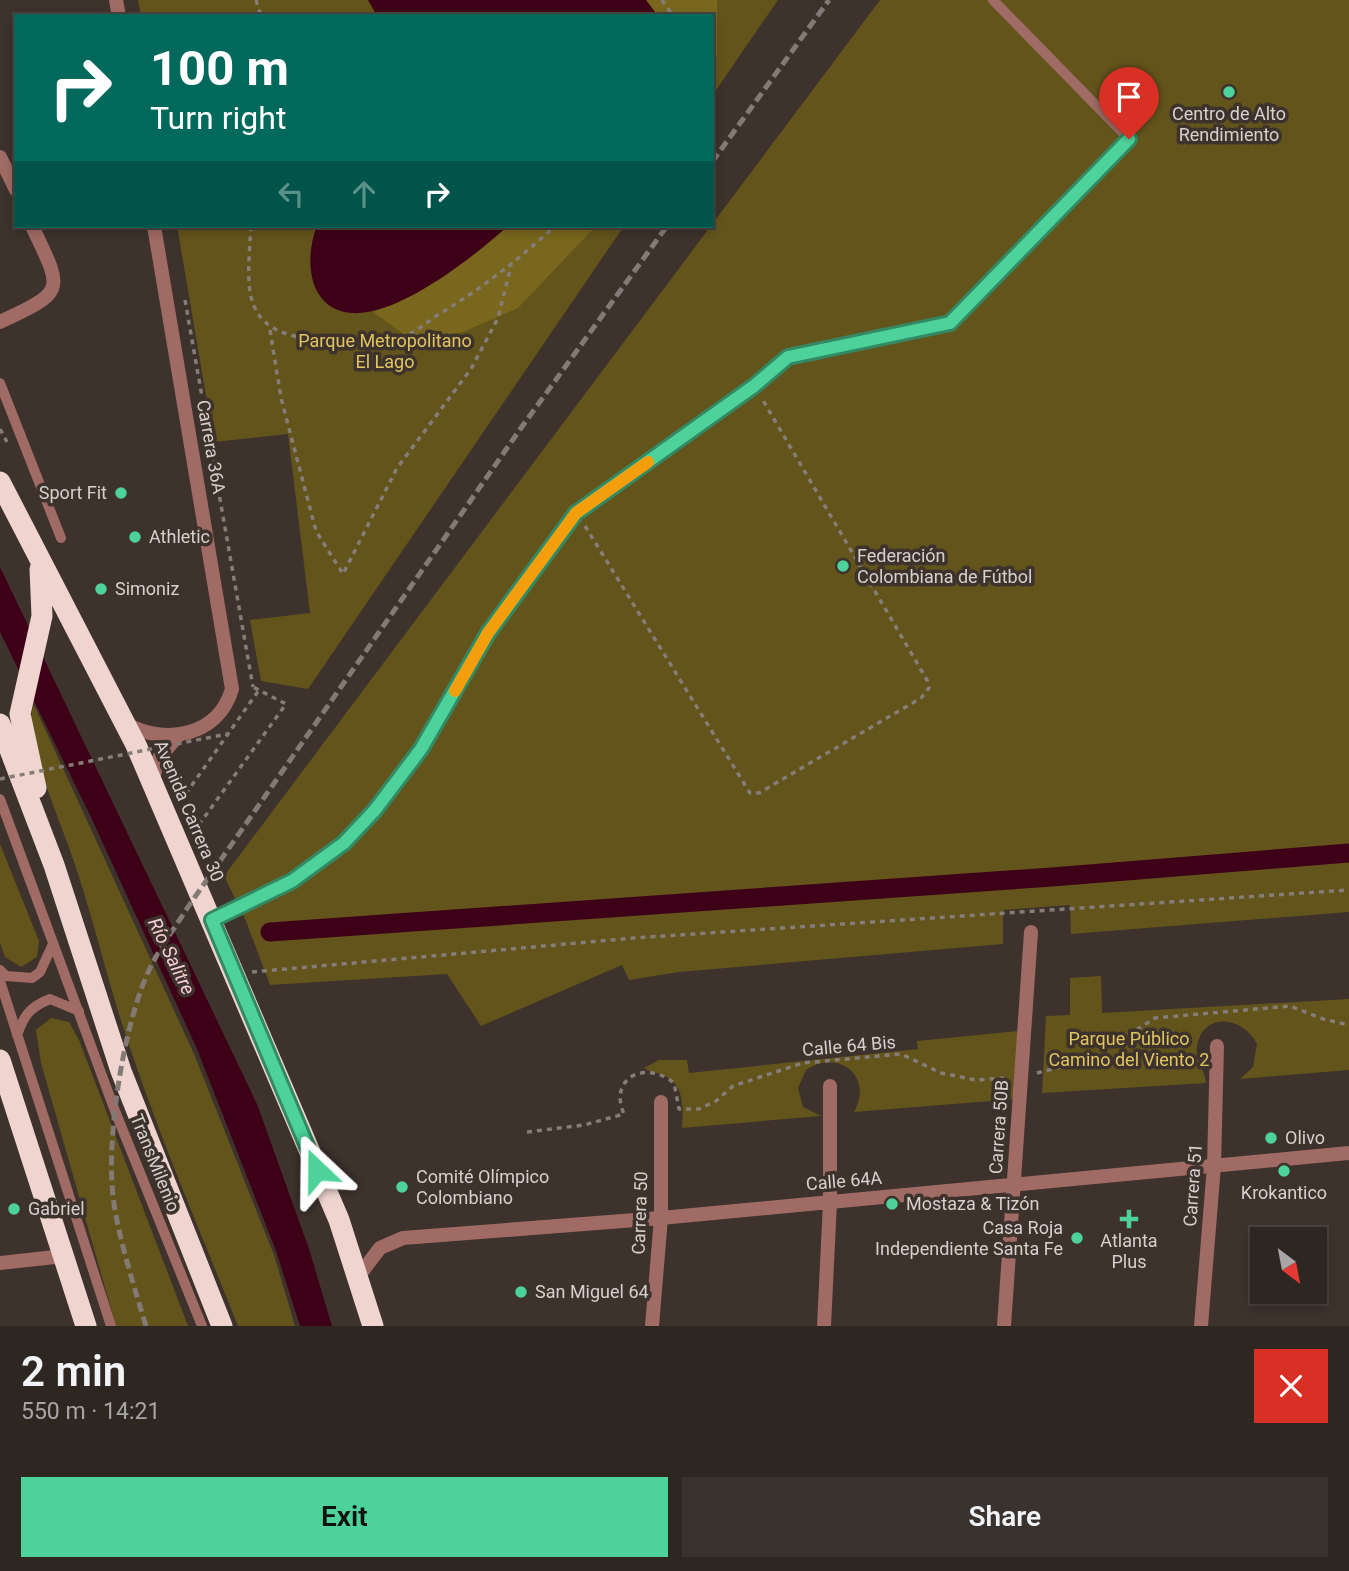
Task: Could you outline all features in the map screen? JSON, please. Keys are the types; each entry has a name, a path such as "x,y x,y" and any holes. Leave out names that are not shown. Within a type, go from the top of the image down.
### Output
{"highway":[{"name":"Avenida Carrera 30","path":"0,482 126,724 152,781 338,1220 373,1326"},
{"path":"36,550 43,596 42,616 22,700 22,727 54,865"},
{"path":"0,724 54,865 121,1071 222,1326"},
{"path":"0,1060 86,1326"}],"street":[{"path":"0,157 14,186"},
{"path":"0,322 44,301 55,286 54,273 33,228"},
{"name":"Carrera 36A","path":"154,228 231,674"},
{"path":"152,781 159,758 177,737 209,723 220,714 232,690 231,674"},
{"path":"126,724 149,734 177,737"},
{"name":"Carrera 50B","path":"1004,1326 1031,932"},
{"name":"Carrera 51","path":"1201,1326 1214,1166 1217,1046"},
{"path":"824,1326 830,1202 830,1086"},
{"name":"Carrera 50","path":"652,1326 661,1218 661,1102"},
{"name":"Calle 64A","path":"358,1277 380,1248 403,1238 661,1218 1349,1153"},
{"path":"0,1263 64,1256"}],"lane":[{"path":"212,920 292,881 344,843 375,810 421,749 488,633 576,513 754,386 788,357 950,323 1129,139 993,0"},
{"path":"0,383 61,538"},
{"name":"TransMilenio","path":"0,799 115,1111 202,1326"},
{"path":"0,970 6,976 32,978 40,972 52,946"},
{"path":"0,981 111,1326"},
{"path":"17,1035 30,1008 50,999 79,1011"}],"path":[{"path":"251,228 248,271 253,307 270,330 281,398 316,531 343,574 397,468 471,369 498,318 511,266"},
{"path":"270,330 304,339 363,344 405,336 473,295 511,266 553,228"},
{"path":"184,295 253,687"},
{"path":"576,513 750,793 759,793 921,698 929,688 927,680 754,386"},
{"path":"191,835 286,704 231,674"},
{"path":"178,804 259,690"},
{"path":"0,779 227,734"},
{"path":"247,972 634,938 1349,890"},
{"name":"Calle 64 Bis","path":"527,1132 584,1125 624,1114 620,1090 635,1074 645,1071 663,1075 674,1083 680,1109 699,1109 716,1101 733,1086 803,1063 901,1054 941,1073 976,1080 1022,1077 1091,1059 1155,1018 1290,1006 1349,1025"}],"green space":[{"path":"138,0 778,0 714,93 714,14 141,14"},
{"name":"Federación Colombiana de Fútbol","path":"880,0 1349,0 1349,912 1071,934 1070,905 1003,910 1003,944 679,972 629,980 622,965 481,1026 447,974 270,985 246,921 224,876 709,228 714,228 714,222"},
{"name":"Parque Metropolitano El Lago","path":"177,228 623,228 308,689 261,681 250,620 310,613 288,434 214,442"},
{"path":"34,705 194,1054 274,1255 295,1326 238,1326 132,1054 79,876 37,756 31,718"},
{"path":"0,844 39,941 37,957 21,967 5,957 0,943"},
{"name":"Parque Público Camino del Viento 2","path":"1101,976 1102,1013 1349,999 1349,1070 1240,1079 1253,1067 1257,1044 1242,1027 1223,1022 1214,1023 1200,1036 1197,1057 1206,1083 1042,1093 1046,1016 1070,1015 1070,978"},
{"path":"51,1018 69,1022 79,1040 188,1326 116,1326 41,1063 36,1030"},
{"path":"1018,1031 1016,1099 854,1112 860,1088 856,1078 841,1064 830,1062 806,1070 798,1088 803,1107 821,1116 682,1128 681,1099 676,1086 665,1076 644,1068 659,1060 687,1060 689,1073 918,1049 917,1041"}],"shaded area":[{"path":"646,0 717,0 717,55 714,60 714,14 656,14"},
{"path":"506,228 594,228 518,308 424,349 373,312 444,274 477,252"}],"water":[{"path":"368,0 646,0 656,14 376,14"},
{"path":"316,228 506,228 443,277 414,294 386,307 359,313 336,309 318,293 310,260"},
{"name":"Río Salitre","path":"0,567 257,1104 309,1249 332,1326 300,1326 276,1251 197,1049 90,815 0,632"}],"waterway":[{"path":"270,932 1052,877 1349,853"}],"railway":[{"path":"714,159 829,0"},
{"path":"146,1326 118,1227 113,1196 112,1142 125,1047 141,989 151,966 188,907 521,428 666,228"}],"slow traffic":[{"path":"455,691 488,633 576,513 648,462"}],"place":[{"name":"Centro de Alto Rendimiento","path":"1229,92"},
{"name":"Sport Fit","path":"121,493"},
{"name":"Athletic","path":"135,537"},
{"name":"Federación Colombiana de Fútbol","path":"843,566"},
{"name":"Simoniz","path":"101,589"},
{"name":"Olivo","path":"1271,1138"},
{"name":"Krokantico","path":"1284,1171"},
{"name":"Comité Olímpico Colombiano","path":"402,1187"},
{"name":"Mostaza & Tizón","path":"892,1204"},
{"name":"Gabriel","path":"14,1209"},
{"name":"Atlanta Plus","path":"1129,1219"},
{"name":"Casa Roja Independiente Santa Fe","path":"1077,1238"},
{"name":"San Miguel 64","path":"521,1292"}],"route":[{"path":"317,1170 212,920 292,881 344,843 375,810 421,749 488,633 576,513 754,386 788,357 950,323 1129,139"}]}
